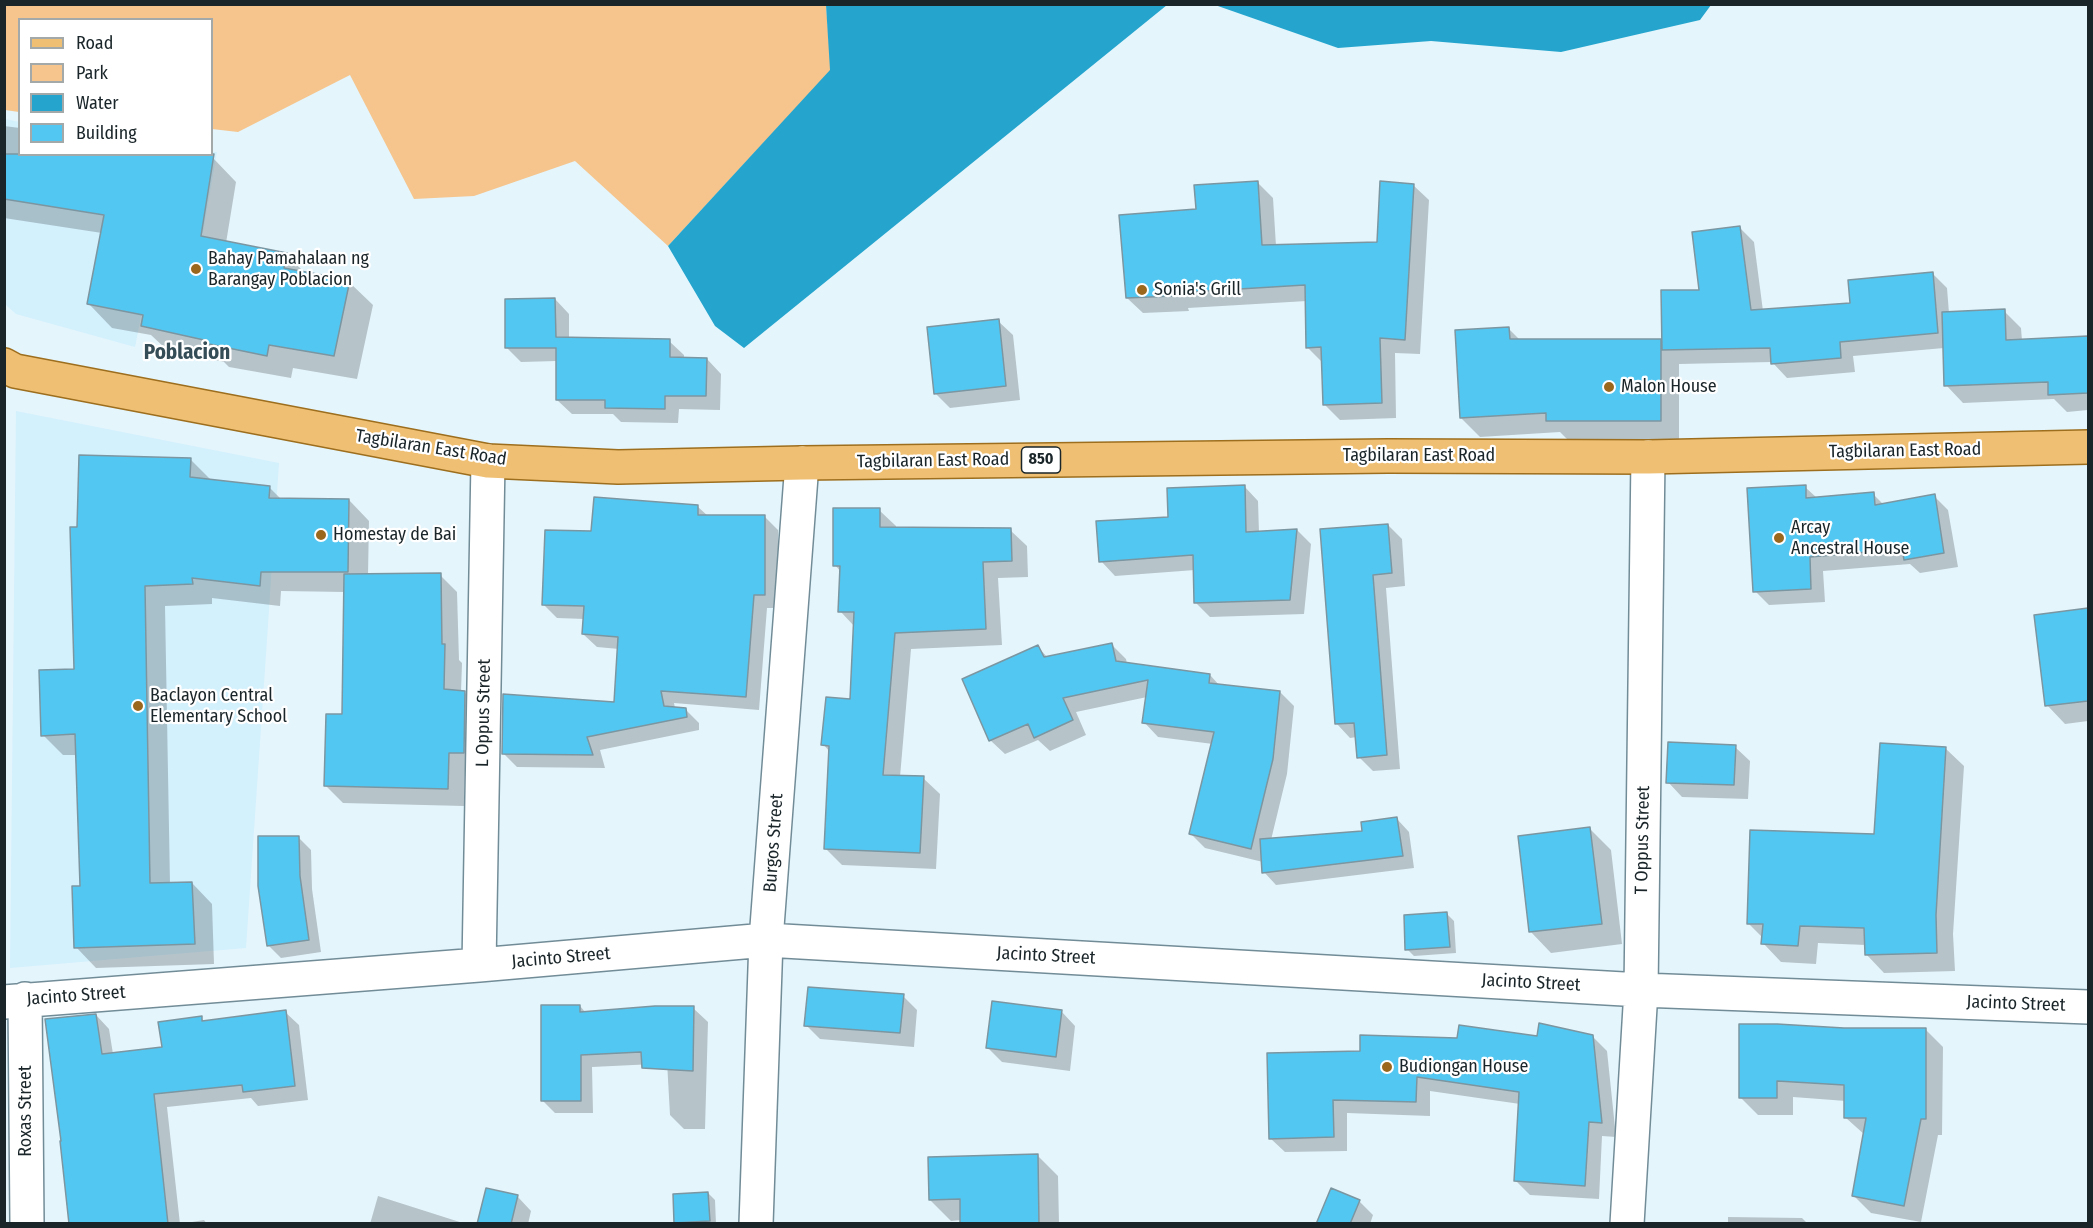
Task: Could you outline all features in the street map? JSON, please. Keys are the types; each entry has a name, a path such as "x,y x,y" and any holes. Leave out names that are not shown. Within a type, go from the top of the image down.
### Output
{"main road":[{"name":"Tagbilaran East Road","path":"4,365 15,371 488,461 618,467 1376,456 1648,457 2088,447"}],"street":[{"name":"T Oppus Street","path":"1627,1224 1641,990 1648,457"},
{"name":"L Oppus Street","path":"479,965 488,461"},
{"name":"Burgos Street","path":"756,1224 766,940 802,463"},
{"name":"Jacinto Street","path":"15,1000 479,965 766,940 1641,990 2088,1007"},
{"name":"Roxas Street","path":"15,1000 27,1224"}],"shaded area":[{"path":"5,119 18,122 18,156 213,156 213,152 217,152 203,233 159,226 135,347 16,314 5,304"},
{"name":"Baclayon Central Elementary School","path":"16,411 279,463 246,948 10,968"}],"green space":[{"path":"4,5 826,5 831,70 668,246 575,161 474,196 414,199 350,75 238,132 213,129 213,18 18,18 18,112 5,110"}],"water":[{"path":"826,5 1167,5 744,348 715,326 668,246 830,70"},
{"path":"1215,5 1711,5 1700,20 1561,52 1431,41 1338,48"}],"building":[{"path":"4,154 18,154 18,156 213,156 214,154 201,236 287,253 284,268 350,280 334,356 269,345 267,356 204,343 204,340 141,326 143,315 87,304 104,215 4,199"},
{"path":"1258,181 1262,245 1377,242 1380,181 1414,184 1405,340 1380,338 1382,403 1323,405 1321,347 1306,348 1305,285 1126,298 1119,215 1196,209 1194,185"},
{"path":"1740,226 1751,310 1850,303 1848,280 1933,272 1938,333 1840,342 1841,358 1771,364 1770,348 1662,350 1661,290 1699,290 1692,232"},
{"path":"555,298 556,337 670,339 670,357 707,358 706,396 665,396 665,409 605,408 605,400 556,400 556,348 505,348 505,299"},
{"path":"2005,309 2006,340 2088,336 2088,393 2048,395 2048,382 1944,386 1942,312"},
{"path":"999,319 1006,386 934,394 927,327"},
{"path":"1509,327 1510,339 1661,339 1661,421 1546,421 1546,413 1460,418 1455,330"},
{"path":"79,455 191,458 190,477 270,486 269,498 349,499 348,572 261,572 260,586 192,578 193,584 145,586 150,883 192,882 195,944 74,948 72,886 80,886 75,734 41,736 39,670 74,669 70,527 77,527"},
{"path":"1245,485 1246,532 1297,529 1290,600 1194,603 1193,555 1099,562 1096,521 1168,517 1167,488"},
{"path":"1806,485 1806,498 1874,492 1875,505 1935,494 1944,553 1904,560 1902,549 1810,557 1811,589 1753,592 1747,488"},
{"path":"594,497 698,505 698,515 765,515 765,595 754,595 746,697 661,691 664,706 686,708 687,717 587,737 593,755 502,754 503,694 614,702 618,637 582,634 584,606 542,605 545,530 591,531"},
{"path":"833,508 880,508 880,527 1011,528 1012,561 983,562 986,629 895,633 883,775 924,776 920,853 824,849 829,746 821,745 826,697 850,699 854,612 838,612 840,566 833,566"},
{"path":"1388,524 1392,573 1373,575 1387,755 1357,758 1354,723 1335,724 1320,529"},
{"path":"441,573 442,644 445,644 444,689 465,691 464,753 449,753 448,789 324,786 326,714 342,714 344,574"},
{"path":"2088,608 2088,701 2045,706 2034,615"},
{"path":"1112,643 1116,661 1210,674 1209,683 1280,691 1273,759 1251,849 1189,834 1214,732 1142,723 1148,680 1063,698 1073,720 1034,738 1028,724 989,741 962,679 1038,645 1044,657"},
{"path":"1668,742 1736,745 1734,785 1666,783"},
{"path":"1880,743 1946,747 1936,915 1937,953 1865,955 1864,928 1800,926 1798,946 1761,944 1763,924 1747,924 1750,830 1874,834"},
{"path":"1397,817 1403,856 1262,873 1260,839 1362,831 1361,822"},
{"path":"1590,827 1602,924 1529,932 1518,836"},
{"path":"258,836 299,836 300,876 309,940 267,946 258,886"},
{"path":"1447,912 1450,947 1405,950 1404,915"},
{"path":"808,987 904,994 900,1033 804,1026"},
{"path":"992,1001 1062,1010 1056,1057 986,1048"},
{"path":"541,1005 580,1005 580,1012 655,1006 694,1006 693,1071 642,1068 641,1052 581,1055 581,1101 541,1101"},
{"path":"286,1010 295,1086 243,1092 242,1085 154,1094 168,1224 69,1224 45,1019 96,1014 102,1054 162,1047 158,1022 202,1016 202,1021"},
{"path":"1539,1023 1593,1035 1602,1123 1589,1122 1585,1186 1514,1181 1519,1092 1417,1077 1416,1102 1333,1100 1334,1137 1269,1139 1267,1053 1360,1051 1360,1035 1457,1038 1459,1025 1537,1036"},
{"path":"1739,1024 1926,1028 1926,1119 1921,1119 1904,1206 1852,1196 1866,1118 1844,1118 1844,1085 1777,1081 1777,1098 1739,1098"},
{"path":"1038,1154 1039,1224 960,1224 960,1199 929,1200 928,1157"},
{"path":"486,1188 518,1195 511,1224 477,1224"},
{"path":"1331,1188 1360,1200 1350,1224 1316,1224"},
{"path":"708,1192 710,1221 674,1223 673,1194"}],"place":[{"name":"Bahay Pamahalaan ng Barangay Poblacion","path":"196,269"},
{"name":"Sonia's Grill","path":"1142,290"},
{"name":"Malon House","path":"1609,387"},
{"name":"Homestay de Bai","path":"321,535"},
{"name":"Arcay Ancestral House","path":"1779,538"},
{"name":"Baclayon Central Elementary School","path":"138,706"},
{"name":"Budiongan House","path":"1387,1067"}],"district":[{"name":"Poblacion","path":"187,353"}]}
